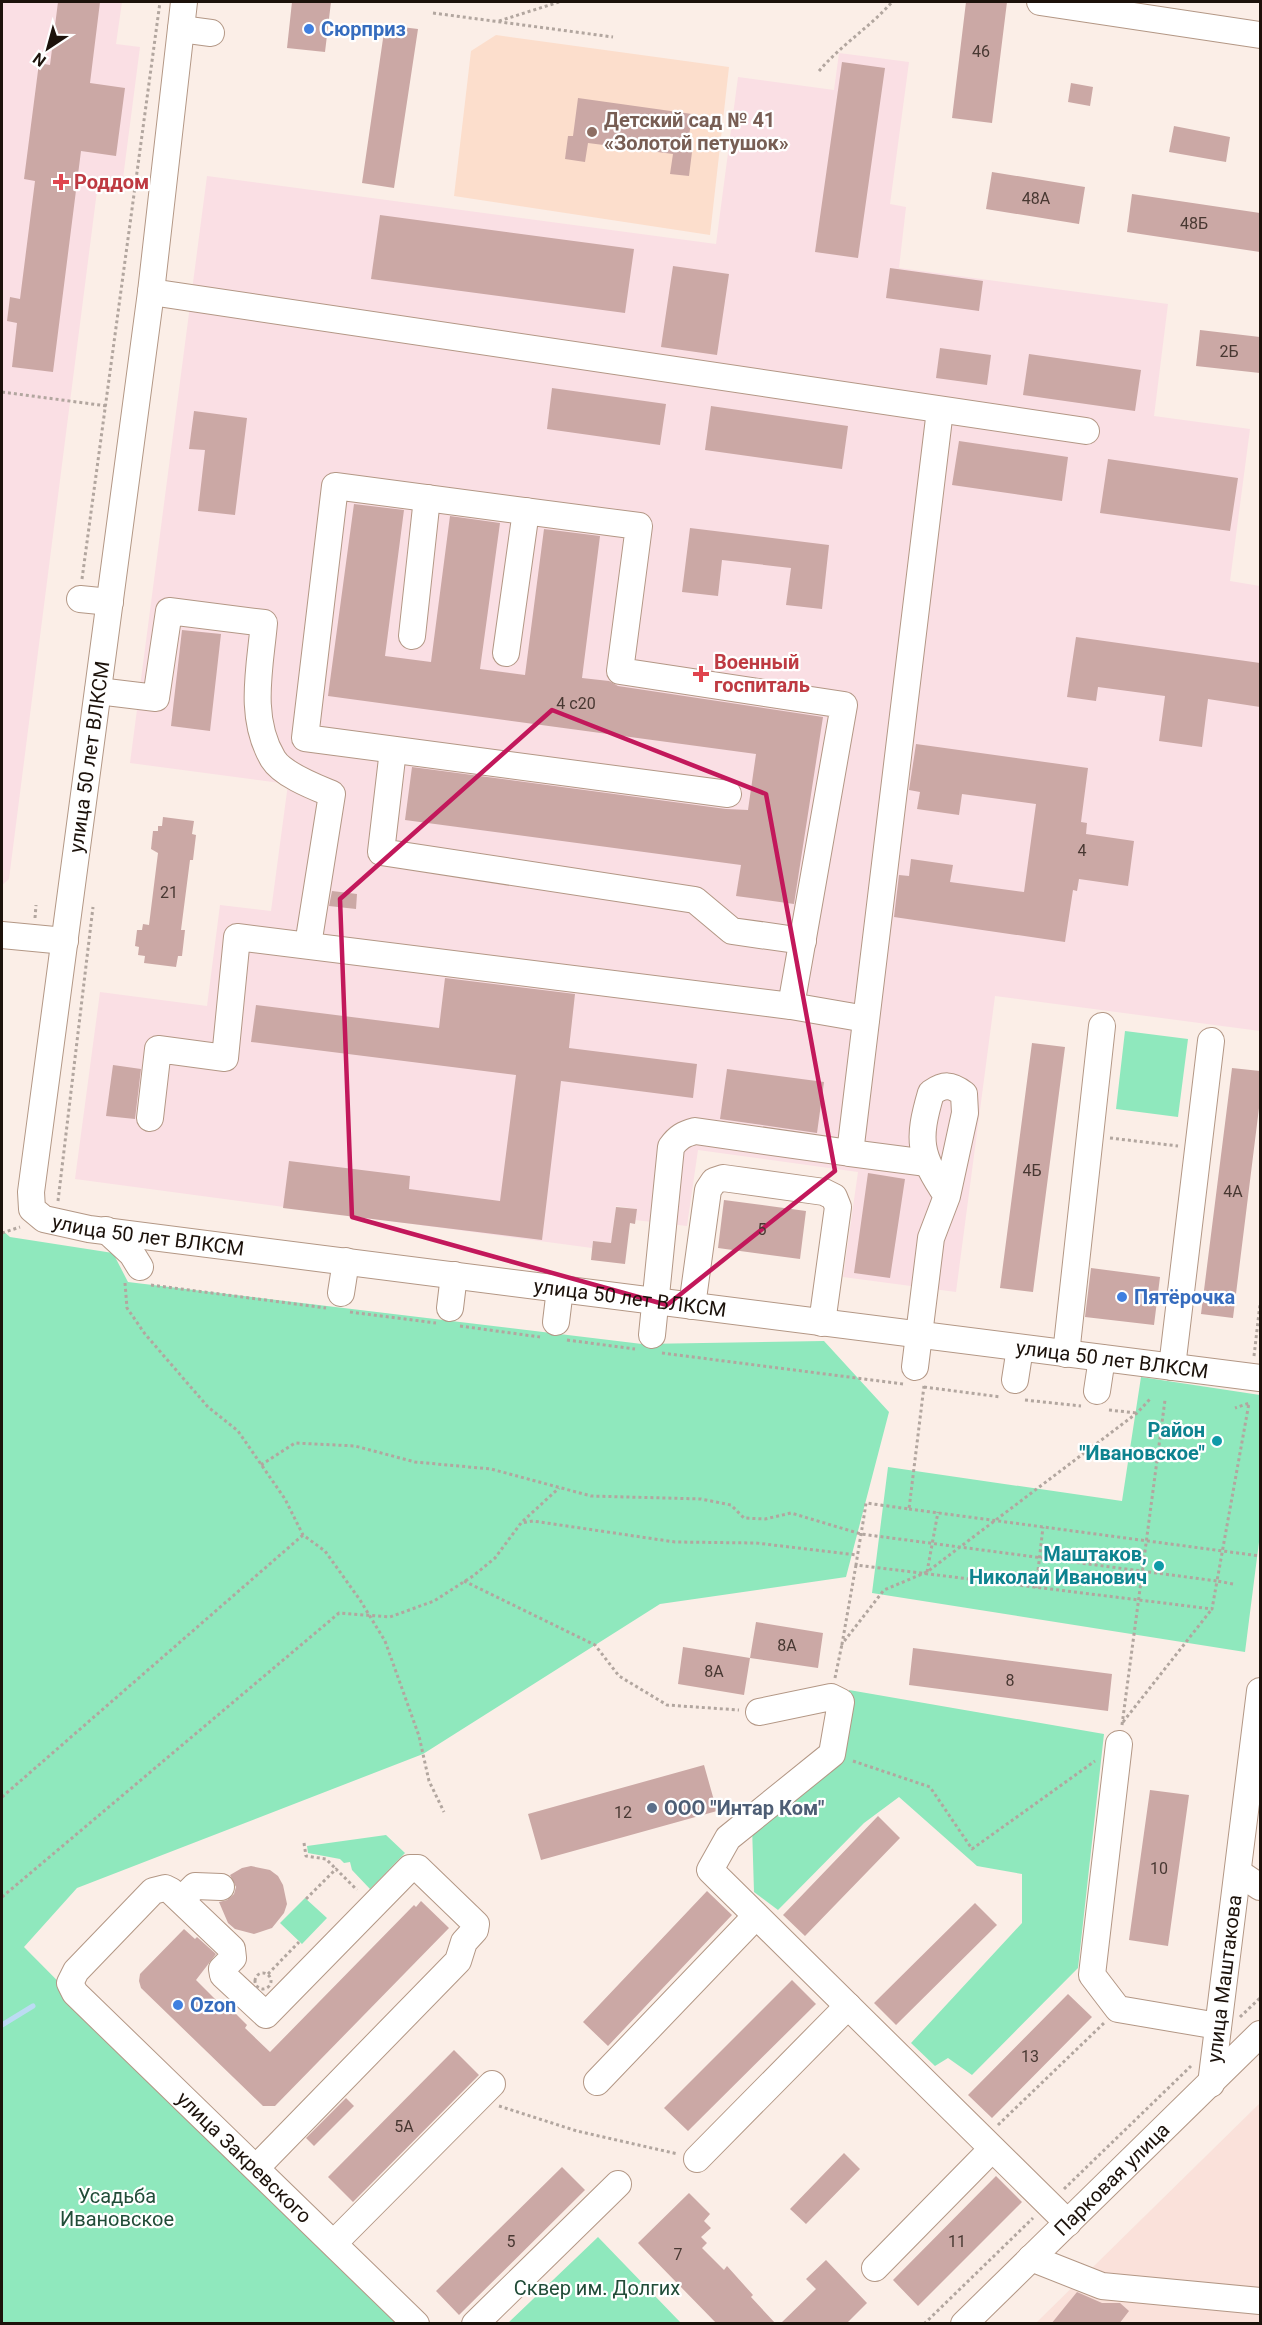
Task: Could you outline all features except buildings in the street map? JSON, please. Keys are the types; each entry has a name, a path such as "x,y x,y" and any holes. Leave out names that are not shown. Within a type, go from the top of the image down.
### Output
{"street":[{"name":"улица 50 лет ВЛКСМ","path":"184,2 151,292 31,1192 32,1209 44,1219 106,1230 1257,1378"},
{"path":"1040,2 1260,35"},
{"path":"181,29 211,33"},
{"path":"151,292 1086,431"},
{"path":"850,1153 940,410"},
{"path":"728,794 305,738 335,486 639,526 620,671 844,705 791,1006"},
{"path":"412,636 427,498"},
{"path":"506,652 526,511"},
{"path":"80,599 110,602"},
{"path":"98,692 156,698 169,610 264,623 256,714 274,760 301,781 332,794 308,945"},
{"path":"393,750 381,852 695,900 732,931 803,941"},
{"path":"2,934 65,941"},
{"path":"150,1118 159,1049 225,1058 237,937 791,1006 866,1019"},
{"path":"1066,1354 1102,1026"},
{"path":"1172,1367 1211,1041"},
{"path":"919,1380 920,1336 931,1238 947,1196 965,1113 964,1094 948,1085 940,1086 931,1093 926,1108 921,1146 927,1163 947,1196"},
{"path":"648,1345 656,1301 671,1147 684,1134 695,1131 927,1163"},
{"path":"692,1306 708,1190 714,1181 723,1178 824,1192 834,1197 837,1207 822,1323"},
{"path":"106,1230 132,1254 136,1275"},
{"path":"340,1305 346,1261"},
{"path":"447,1319 454,1275"},
{"path":"553,1333 560,1288"},
{"path":"1013,1392 1020,1348"},
{"path":"1096,1402 1102,1358"},
{"name":"улица Маштакова","path":"1211,2084 1260,1691"},
{"path":"759,1712 831,1697 841,1702 832,1754 728,1838 710,1870 1068,2223"},
{"path":"1119,1744 1092,1975 1118,2009 1217,2034"},
{"path":"221,1887 195,1886 181,1900 232,1949 234,1953 222,1969 223,1976 266,2015 414,1866 476,1927 464,1942 458,1960 256,2169"},
{"name":"улица Маштакова","path":"1239,1873 1260,1887"},
{"name":"улица Закревского","path":"181,1900 165,1888 153,1891 76,1971 70,1983 72,1988 417,2324"},
{"path":"597,2082 756,1916"},
{"path":"697,2159 848,2006"},
{"name":"Парковая улица","path":"964,2324 1258,2040"},
{"path":"334,2243 484,2091"},
{"path":"875,2268 988,2144"},
{"path":"475,2324 618,2184"},
{"path":"1031,2258 1102,2286 1260,2301"}],"path":[{"path":"80,599 160,2"},
{"path":"497,21 559,2"},
{"path":"819,71 836,51 878,18 892,2"},
{"path":"433,13 612,37"},
{"path":"2,392 107,406"},
{"path":"1090,1136 1198,1149"},
{"path":"444,1812 429,1781 402,1685 385,1641 360,1600 325,1551 303,1535 285,1499 238,1431 208,1407 145,1334 127,1308 136,1275 340,1305 1096,1402 1137,1413"},
{"path":"1165,1400 1122,1723 1212,1609 1249,1403 1257,1378 1260,1304"},
{"path":"909,1509 919,1380"},
{"path":"842,1644 884,1590 927,1572 1137,1413 1150,1398"},
{"path":"1234,1408 1249,1403"},
{"path":"261,1465 295,1443 355,1446 415,1462 491,1469 591,1496 701,1499 731,1505 744,1518 765,1519 791,1513 861,1534 1233,1584"},
{"path":"2,1897 339,1613 390,1617 414,1610 464,1581 495,1558 521,1523 559,1488"},
{"path":"831,1697 866,1503 1260,1556"},
{"path":"927,1572 938,1512"},
{"path":"521,1523 533,1521 675,1542 756,1544 857,1555"},
{"path":"1036,1588 1043,1526"},
{"path":"2,1797 303,1535"},
{"path":"856,1565 1212,1609"},
{"path":"464,1581 595,1645 619,1677 666,1705 759,1712"},
{"path":"832,1754 930,1787 972,1849 1119,1744"},
{"path":"304,1843 306,1856 326,1860 374,1906"},
{"path":"306,1899 336,1869"},
{"path":"268,1974 299,1942"},
{"path":"1217,2034 1260,1998"},
{"path":"988,2144 1118,2009"},
{"path":"924,2324 1191,2066"},
{"path":"484,2091 577,2131 697,2159"}],"highlighted area":[{"path":"552,710 766,794 835,1171 667,1305 352,1217 340,899"}],"shaded area":[{"path":"2,2 122,2 116,44 140,47 122,186 98,183 9,879 2,885"},
{"name":"Детский сад № 41 «Золотой петушок»","path":"496,35 729,67 710,235 454,196 471,51"},
{"name":"Военный госпиталь","path":"839,53 909,62 890,204 906,207 899,268 1168,304 1154,416 1250,429 1230,581 1260,586 1260,1031 995,996 956,1292 843,1277 858,1172 698,1150 687,1226 635,1220 637,1209 616,1206 611,1243 593,1241 592,1248 75,1179 100,992 207,1006 220,905 271,911 288,784 130,763 207,176 716,244 738,77 834,90"},
{"path":"1260,2103 1260,2323 1036,2323"}],"green space":[{"path":"1125,1031 1188,1039 1178,1117 1116,1109"},
{"name":"Усадьба Ивановское","path":"2,1230 10,1237 113,1253 128,1282 642,1344 824,1341 889,1412 846,1577 660,1604 423,1754 77,1888 24,1947 397,2323 2,2323"},
{"path":"1141,1377 1260,1395 1260,1534 1245,1652 872,1593 888,1467 1122,1501"},
{"path":"849,1690 1104,1734 1078,1968 972,2075 948,2058 935,2066 911,2043 1022,1923 1022,1874 977,1866 899,1797 864,1823 778,1910 754,1892 752,1826 837,1762"},
{"path":"386,1835 405,1853 370,1889 352,1870 350,1862 344,1863 340,1859 308,1853 307,1846"},
{"path":"305,1898 327,1918 302,1944 280,1923"},
{"name":"Сквер им. Долгих","path":"598,2237 681,2323 508,2323"}],"waterway":[{"path":"2,2025 33,2006"}],"place":[{"name":"Сюрприз","path":"309,29"},
{"name":"Детский сад № 41 «Золотой петушок»","path":"592,132"},
{"name":"Роддом","path":"61,182"},
{"name":"Военный госпиталь","path":"701,674"},
{"name":"Пятёрочка","path":"1122,1297"},
{"name":"Район \"Ивановское\"","path":"1217,1441"},
{"name":"Маштаков, Николай Иванович","path":"1159,1566"},
{"name":"ООО \"Интар Ком\"","path":"652,1808"},
{"name":"Ozon","path":"178,2005"}]}
